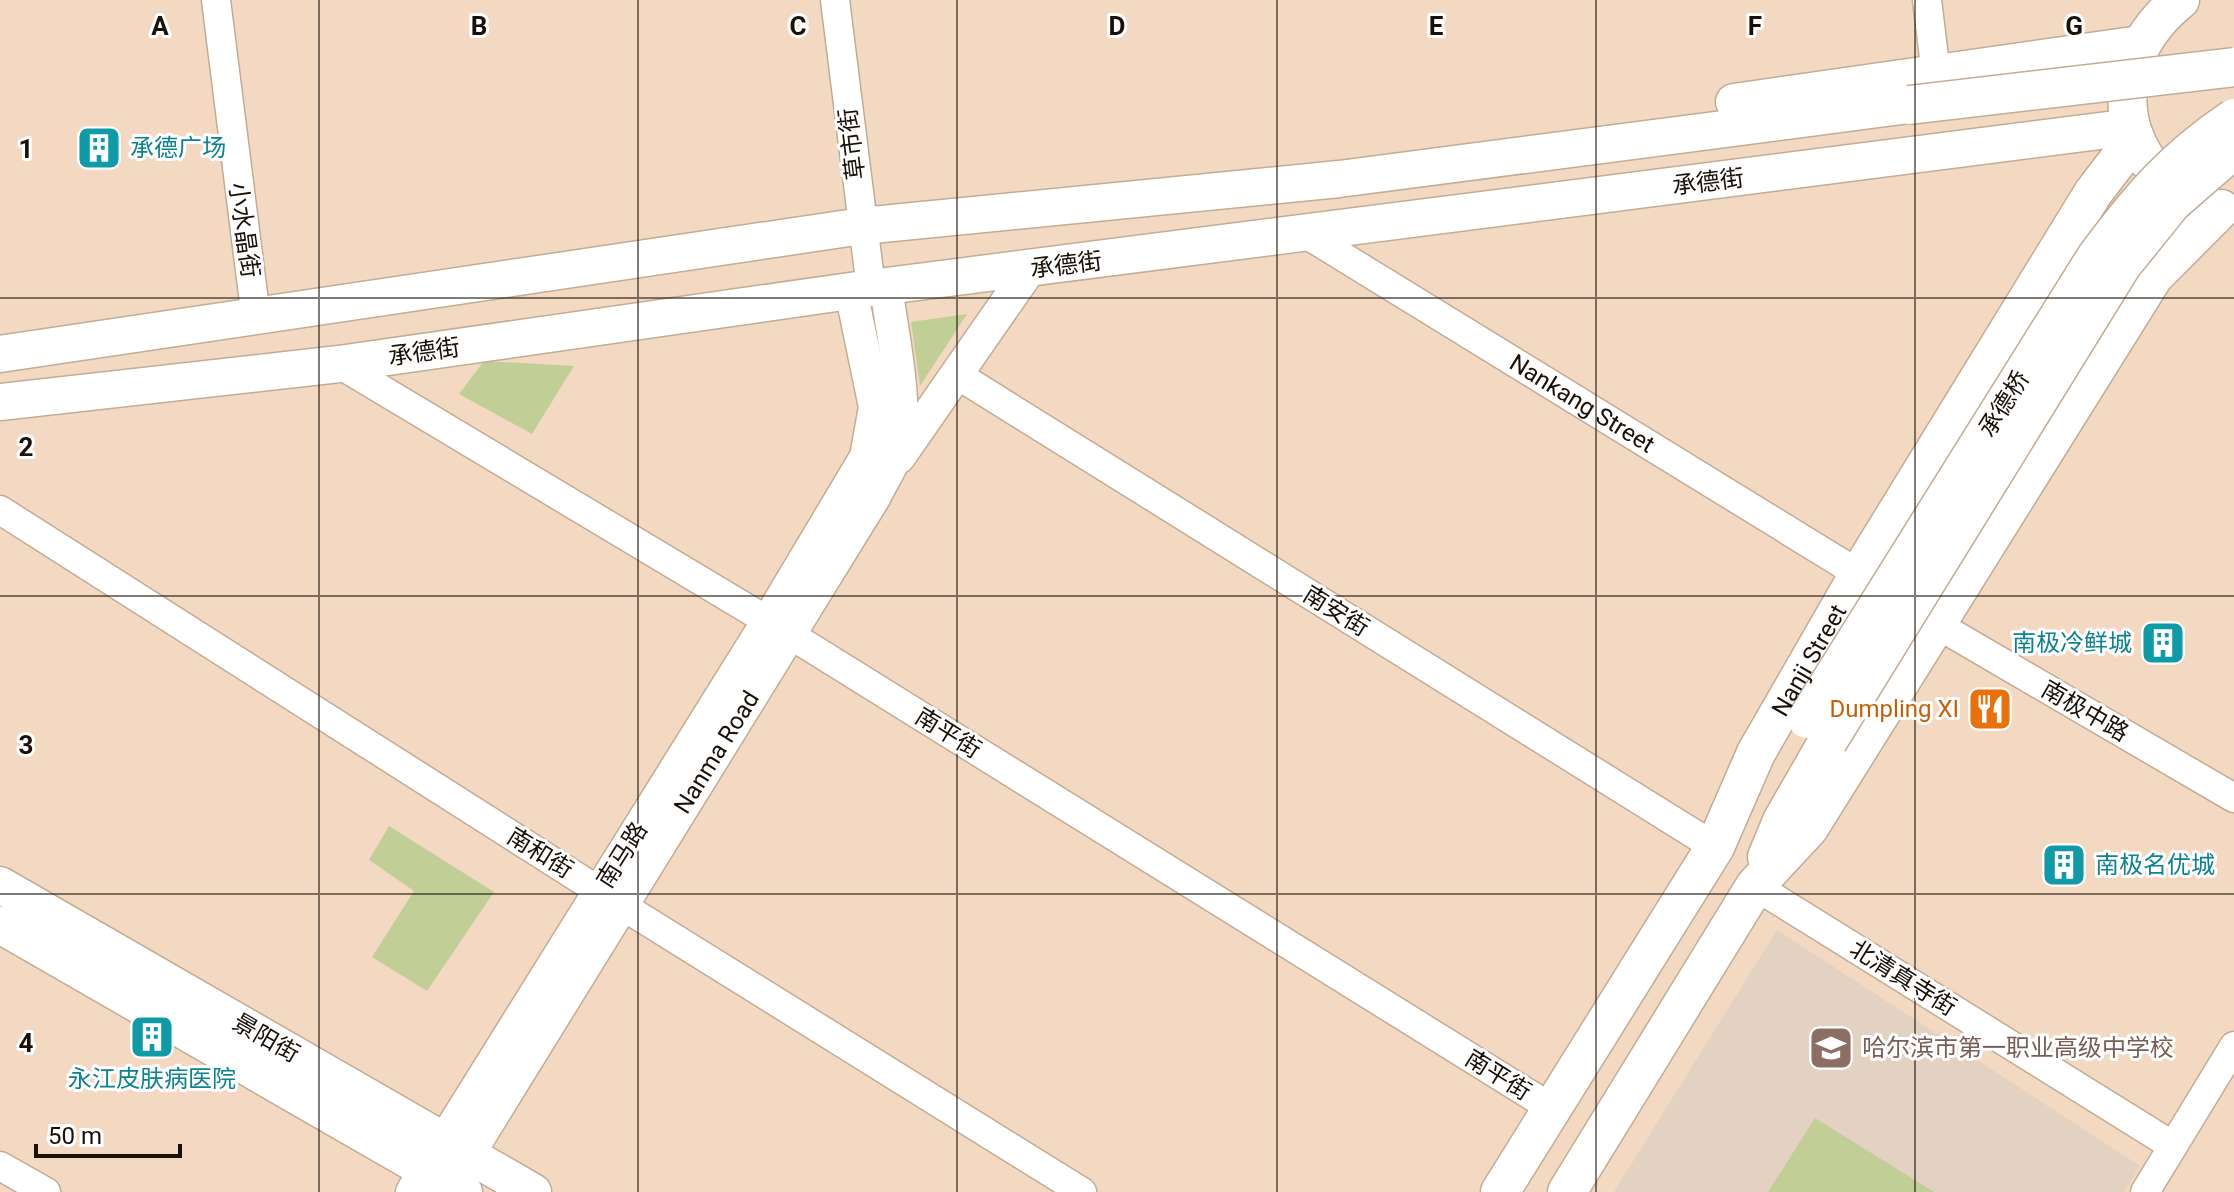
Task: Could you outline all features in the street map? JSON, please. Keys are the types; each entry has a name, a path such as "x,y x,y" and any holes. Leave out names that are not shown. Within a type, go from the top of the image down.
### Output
{"highway":[{"path":"2180,0 2151,27 2140,44 2128,85 2133,132 2162,179 2189,198 2227,209"},
{"path":"1909,105 2234,67"},
{"name":"承德桥","path":"1818,730 2096,257 2133,207 2173,163 2234,118"},
{"name":"Nanji Street","path":"1500,1192 1715,847 1756,753 1859,574 2133,132"},
{"name":"承德桥","path":"1818,730 2122,265 2172,203 2234,149"},
{"path":"1755,886 1809,828 2154,276 2227,209"},
{"path":"1715,847 1818,730"},
{"path":"1567,1192 1755,886 1818,730"}],"main road":[{"path":"1067,207 1286,164 2140,44"},
{"path":"0,354 862,226 1339,179 1909,105"},
{"name":"承德街","path":"0,402 339,364 869,289 2133,132"},
{"path":"883,480 1029,270"},
{"path":"778,627 852,484 870,442 875,407 869,289"},
{"name":"Nanma Road","path":"444,1175 610,898 778,627 883,480 895,457 900,435 869,289"},
{"name":"景阳街","path":"0,885 444,1175"},
{"name":"景阳街","path":"0,925 444,1175 533,1192"}],"street":[{"name":"小水晶街","path":"216,0 256,318"},
{"name":"草市街","path":"835,0 869,289"},
{"path":"1927,0 1936,74"},
{"name":"Nankang Street","path":"1306,234 1859,574"},
{"name":"南平街","path":"339,364 778,627 1553,1109"},
{"name":"南安街","path":"956,374 1715,847"},
{"name":"南和街","path":"0,510 610,898 1082,1192"},
{"name":"南极中路","path":"1936,624 2234,798"},
{"name":"北清真寺街","path":"1755,886 2173,1146"},
{"path":"2145,1192 2234,1046"},
{"path":"0,1166 46,1192"}],"shaded area":[{"name":"哈尔滨市第一职业高级中学校","path":"1777,930 2140,1166 2124,1192 1614,1192"}],"green space":[{"path":"967,314 920,386 911,322"},
{"path":"484,361 574,366 532,434 459,394"},
{"path":"389,826 494,892 427,991 372,957 414,891 369,860"},
{"path":"1815,1118 1934,1192 1768,1192"}],"place":[{"name":"承德广场","path":"99,148"},
{"name":"南极冷鲜城","path":"2163,643"},
{"name":"Dumpling XI","path":"1990,709"},
{"name":"南极名优城","path":"2064,865"},
{"name":"永江皮肤病医院","path":"152,1037"},
{"name":"哈尔滨市第一职业高级中学校","path":"1831,1048"}]}
